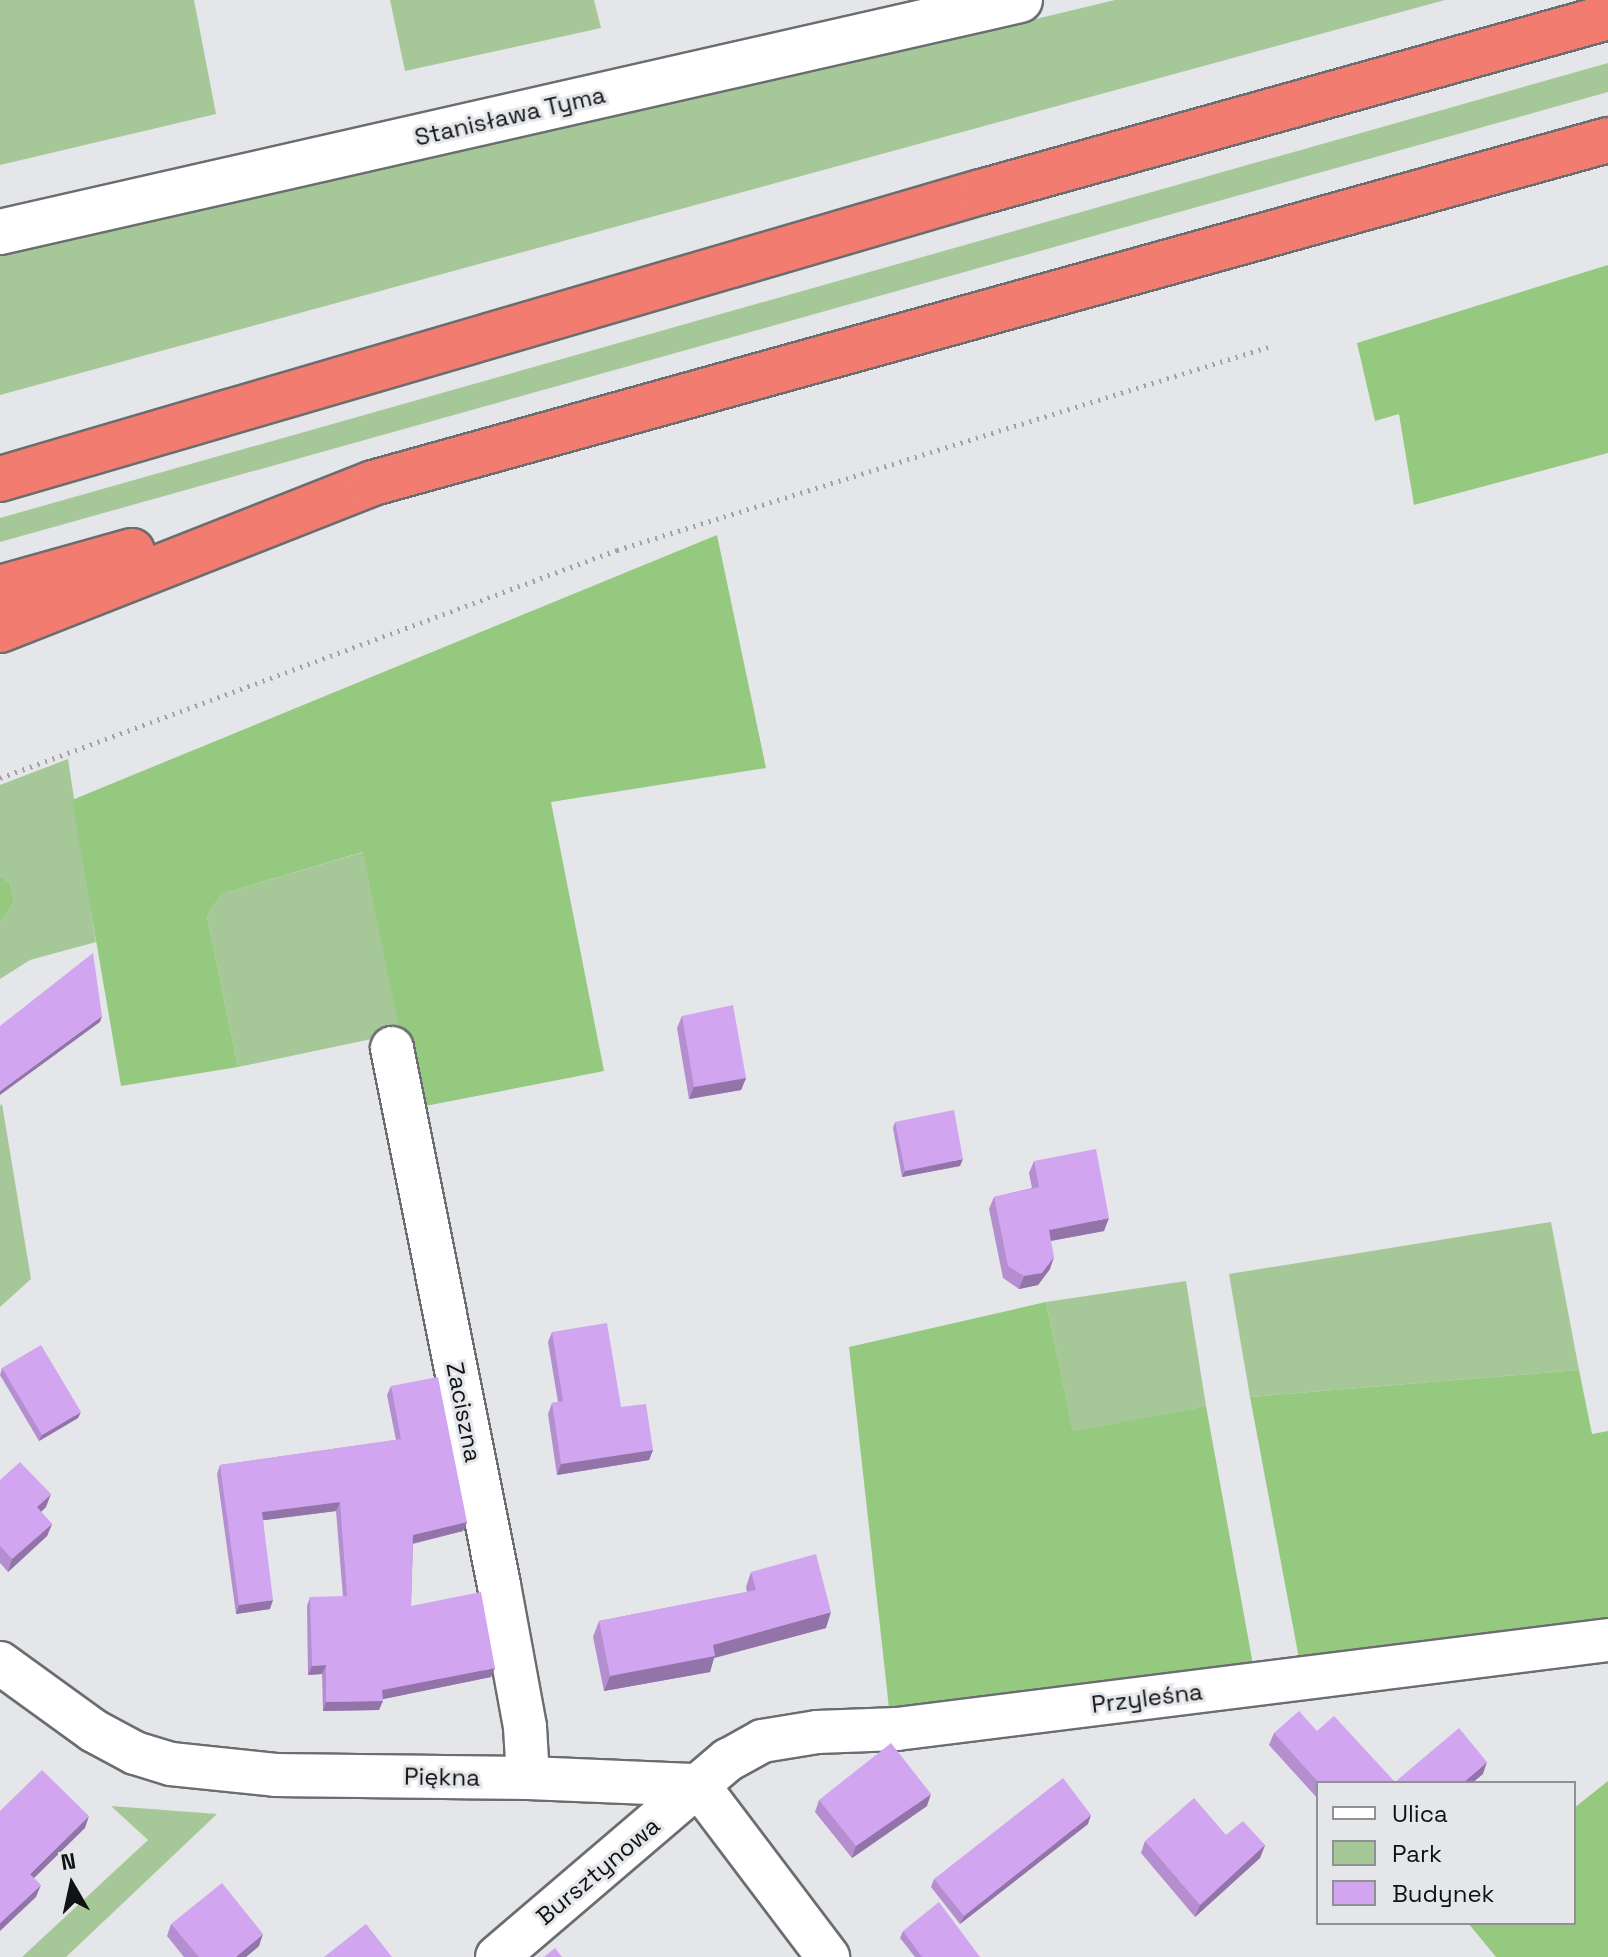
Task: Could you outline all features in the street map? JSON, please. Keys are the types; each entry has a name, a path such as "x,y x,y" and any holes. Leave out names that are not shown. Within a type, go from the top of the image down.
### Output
{"highway":[{"path":"0,479 997,188 1608,17"},
{"path":"0,588 1608,140"},
{"path":"0,630 373,483"}],"street":[{"name":"Stanisława Tyma","path":"0,232 1020,0"},
{"name":"Zaciszna","path":"392,1048 499,1585 525,1727 528,1778"},
{"name":"Przyleśna","path":"698,1785 728,1760 762,1741 817,1732 913,1727 1608,1640"},
{"name":"Piękna","path":"0,1663 94,1731 135,1753 171,1764 275,1775 528,1778 698,1785"},
{"name":"Bursztynowa","path":"497,1957 698,1785"},
{"path":"698,1785 828,1957"}],"path":[{"path":"0,778 617,550 1271,346"}],"green space":[{"path":"0,0 194,0 216,114 0,165"},
{"path":"390,0 594,0 601,28 405,71"},
{"path":"1115,0 1445,0 0,395 0,253 827,69"},
{"path":"1608,63 1608,92 0,542 0,518"},
{"path":"1608,265 1608,453 1414,505 1399,414 1375,421 1357,343"},
{"path":"717,535 766,768 551,802 604,1071 415,1108 363,852 221,894 207,916 238,1067 121,1086 72,800"},
{"path":"68,759 96,942 30,960 0,979 0,923 14,902 10,883 0,876 0,785"},
{"path":"364,852 400,1033 238,1067 207,916 221,894"},
{"path":"0,876 10,883 14,902 0,923"},
{"path":"2,1104 31,1279 0,1307 0,1106"},
{"path":"1551,1222 1579,1370 1250,1397 1229,1274"},
{"path":"1186,1281 1206,1406 1073,1433 1046,1302"},
{"path":"1046,1302 1073,1432 1206,1406 1254,1670 890,1717 849,1347"},
{"path":"1579,1370 1592,1434 1608,1431 1608,1623 1300,1664 1250,1397"},
{"path":"1608,1781 1608,1957 1496,1957 1470,1925 1576,1925 1576,1806"},
{"path":"111,1806 217,1814 66,1957 22,1957 148,1840"}],"building":[{"path":"93,953 102,1016 0,1091 0,1026"},
{"path":"733,1005 746,1078 694,1087 682,1016"},
{"path":"954,1110 963,1159 905,1171 895,1122"},
{"path":"1096,1149 1109,1218 1049,1230 1054,1257 1042,1273 1024,1276 1008,1266 994,1197 1039,1187 1034,1161"},
{"path":"607,1323 621,1407 646,1404 653,1450 561,1464 552,1403 563,1401 552,1332"},
{"path":"41,1345 81,1412 42,1435 2,1368"},
{"path":"438,1377 467,1522 413,1535 411,1606 481,1592 495,1668 382,1690 383,1701 326,1702 326,1665 312,1666 310,1597 347,1596 340,1502 262,1512 273,1600 239,1605 220,1465 401,1439 391,1386"},
{"path":"20,1462 51,1494 37,1507 52,1524 12,1559 0,1546 0,1480"},
{"path":"816,1554 831,1612 713,1645 715,1656 610,1676 599,1621 756,1590 751,1572"},
{"path":"1299,1711 1317,1731 1334,1716 1394,1781 1317,1781 1274,1733"},
{"path":"1459,1728 1487,1762 1465,1781 1396,1781"},
{"path":"891,1743 931,1794 856,1846 819,1800"},
{"path":"42,1770 89,1816 30,1874 41,1885 0,1923 0,1811"},
{"path":"1063,1778 1091,1815 964,1916 934,1879"},
{"path":"1194,1798 1226,1835 1243,1821 1265,1845 1200,1905 1145,1841"},
{"path":"222,1883 263,1934 236,1957 199,1957 171,1924"},
{"path":"939,1902 980,1957 922,1957 903,1931"},
{"path":"366,1924 392,1957 324,1957"},
{"path":"555,1948 562,1957 544,1957"}]}
